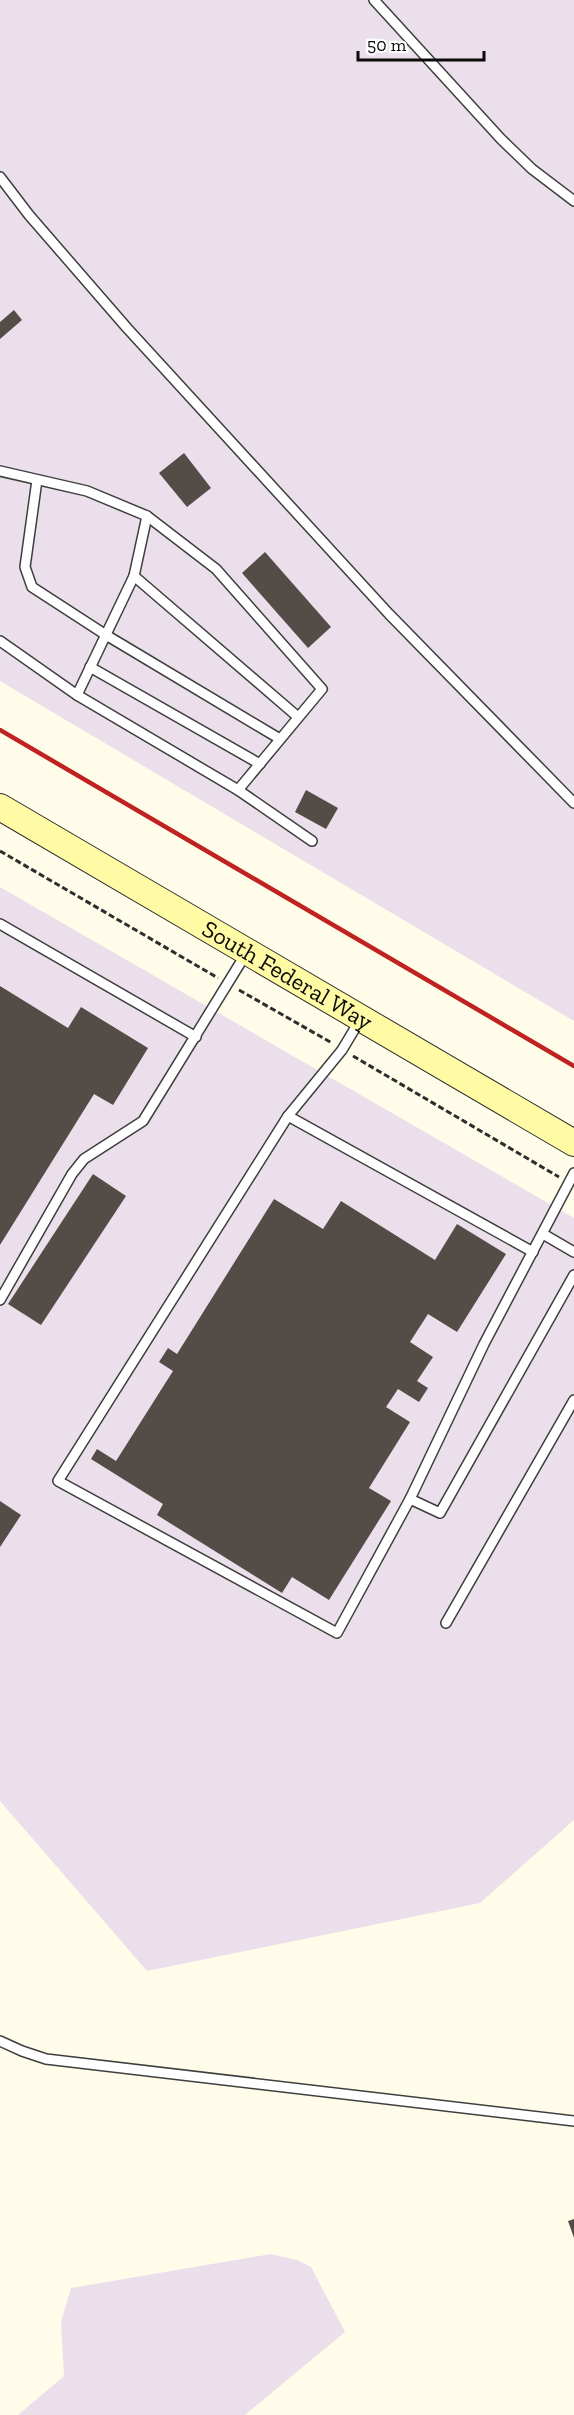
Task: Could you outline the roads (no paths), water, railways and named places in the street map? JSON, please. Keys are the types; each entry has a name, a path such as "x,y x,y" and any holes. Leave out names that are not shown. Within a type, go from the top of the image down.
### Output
{"main road":[{"name":"South Federal Way","path":"0,807 574,1143"}],"lane":[{"path":"374,0 501,139 532,169 574,201"},
{"path":"0,177 127,328 389,614 574,803"},
{"path":"0,471 87,491 147,516 216,569 322,689 238,790"},
{"path":"37,480 25,567 32,587 106,635 280,739"},
{"path":"77,695 134,576 147,516"},
{"path":"134,576 298,717"},
{"path":"0,641 77,695 238,790 312,842"},
{"path":"90,667 260,764"},
{"path":"0,924 196,1036"},
{"path":"0,1300 72,1174 84,1160 143,1121 247,951"},
{"path":"361,1018 342,1050 288,1116 58,1481 337,1633 410,1499 484,1344 574,1173"},
{"path":"288,1116 533,1252"},
{"path":"543,1234 574,1252"},
{"path":"410,1499 440,1513 574,1275"},
{"path":"446,1623 574,1400"},
{"path":"0,2041 46,2059 574,2121"}],"railway":[{"path":"0,730 574,1066"}]}
